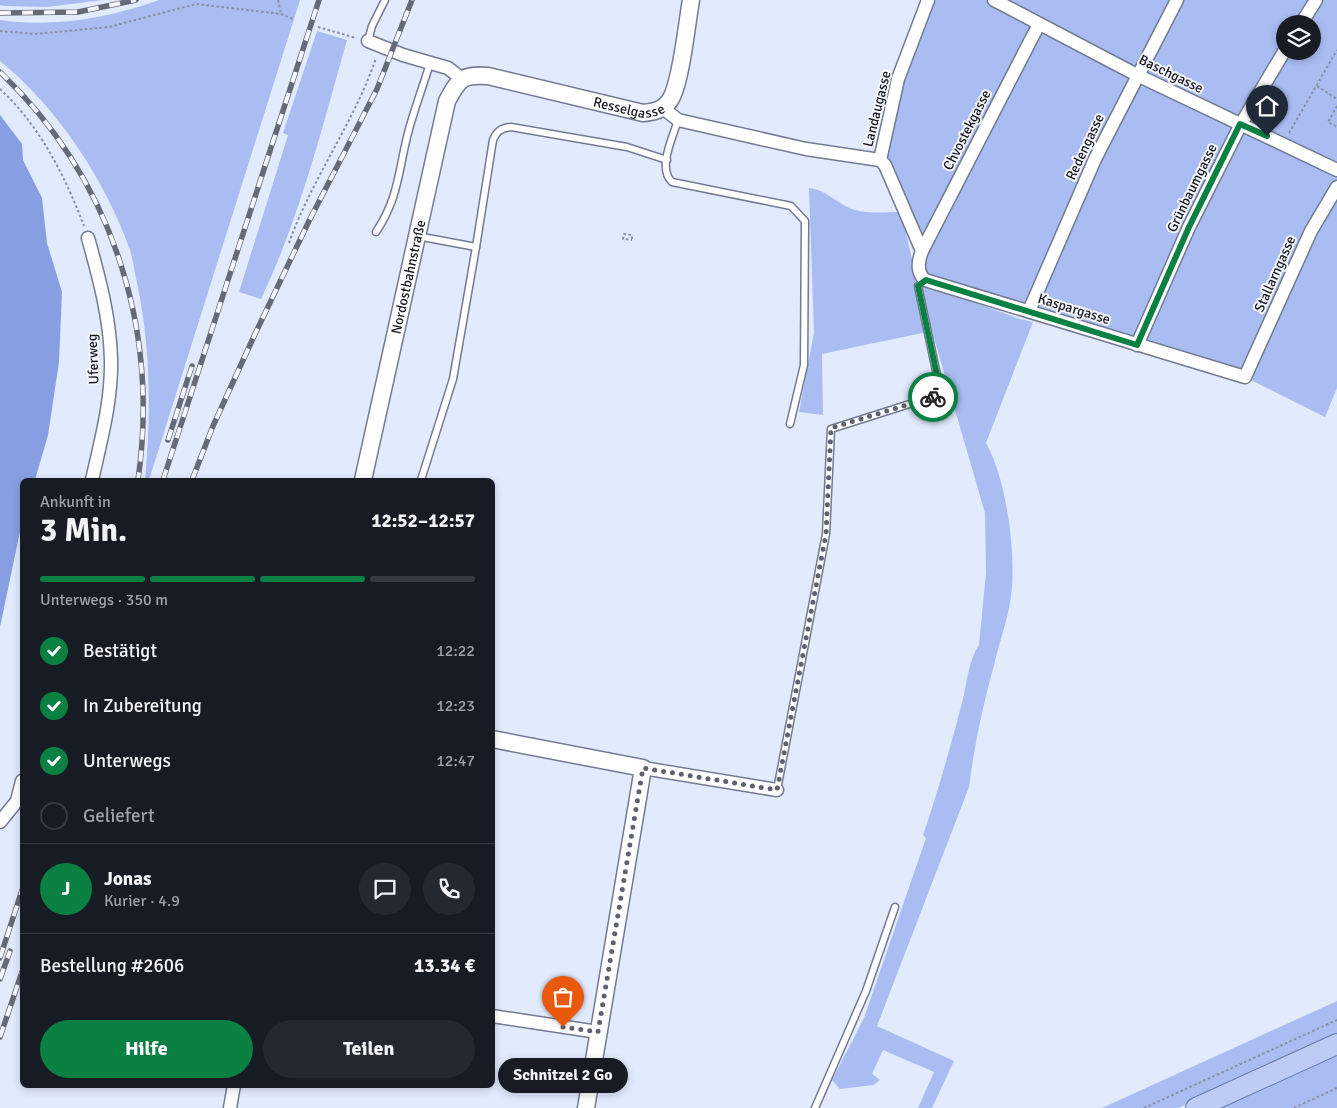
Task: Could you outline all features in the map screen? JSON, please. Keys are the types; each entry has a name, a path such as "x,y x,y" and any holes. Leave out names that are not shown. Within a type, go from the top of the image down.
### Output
{"main road":[{"path":"1196,1108 1337,1044"}],"street":[{"path":"663,108 674,92 691,0"},
{"name":"Landaugasse","path":"922,251 885,165 880,160 898,78 928,0"},
{"name":"Baschgasse","path":"994,0 1137,75 1337,170"},
{"name":"Redengasse","path":"1029,311 1095,159 1176,0"},
{"path":"1307,15 1316,0"},
{"name":"Chvostekgasse","path":"922,251 1039,24"},
{"path":"374,44 448,68 462,78"},
{"name":"Grünbaumgasse","path":"1137,345 1189,227 1240,124 1279,60"},
{"name":"Resselgasse","path":"462,78 475,75 488,76 643,113 654,112 663,108 678,120 806,149 880,160"},
{"name":"Nordostbahnstraße","path":"363,478 447,101 462,78"},
{"name":"Stallarngasse","path":"1245,376 1311,231 1337,187"},
{"name":"Uferweg","path":"88,238 104,306 111,357 108,402 92,478"},
{"path":"922,251 918,264 922,277 926,280"},
{"name":"Kaspargasse","path":"926,280 1245,376"},
{"path":"495,740 643,768 777,790"},
{"path":"586,1108 643,768"},
{"path":"0,822 17,801 20,789"},
{"path":"495,1016 598,1032"},
{"path":"230,1108 233,1088"}],"lane":[{"path":"374,44 372,26 385,0"},
{"path":"376,232 389,213 400,179 407,135 430,63"},
{"path":"678,120 666,160 666,174 672,182 791,206 805,221 804,365 790,424"},
{"path":"421,478 454,378 493,140 496,133 502,128 511,127 618,145 666,160"},
{"path":"416,236 476,246"},
{"path":"777,790 826,534 831,428 941,394 918,286 926,280"},
{"path":"815,1108 866,991 895,907"}],"path":[{"path":"278,0 281,14"},
{"path":"0,31 34,34 109,27 196,4 281,14 293,19"},
{"path":"289,243 300,212 354,115 374,44 318,28"},
{"path":"1287,137 1337,50"},
{"path":"1316,86 1337,99"},
{"path":"0,88 40,134 72,193 88,238"},
{"path":"1337,106 1328,122 1337,127"},
{"path":"622,237 632,239 632,235 624,234 623,239 632,240"},
{"path":"1144,1108 1337,1020"},
{"path":"1294,1108 1337,1088"}],"shaded area":[{"path":"0,0 103,0 47,7 5,6 0,5"},
{"path":"159,0 300,0 150,478 145,478 149,406 145,332 142,307 130,250 107,198 77,147 41,101 0,61 0,20 40,23 81,20"},
{"path":"928,0 1337,0 1337,388 1325,417 1245,377 925,280 885,165 893,96"},
{"path":"317,31 347,40 299,204 261,299 239,292 288,135 283,133"},
{"path":"0,115 22,144 23,160 42,198 47,243 62,292 59,362 48,435 36,478 20,478 20,532 0,627"},
{"path":"809,188 825,193 853,210 901,212 916,276 921,283 1033,322 986,443 999,475 1008,513 1013,571 1009,607 983,710 973,756 969,787 877,1026 954,1061 932,1108 918,1108 934,1072 883,1050 872,1074 880,1080 873,1085 840,1089 832,1080 864,1018 926,838 923,835 962,703 970,665 979,645 986,573 985,513 932,331 822,354 823,415 799,412 814,333"},
{"path":"1337,1001 1337,1036 1178,1108 1102,1108"},
{"path":"1337,1055 1337,1108 1221,1108"}],"railway":[{"path":"0,13 78,12 136,0"},
{"path":"164,478 319,0"},
{"path":"193,478 213,426 255,334 309,221 377,89 412,0"},
{"path":"0,72 39,114 71,159 98,207 119,258 133,312 141,367 143,423 138,478"},
{"path":"168,440 192,366"},
{"path":"0,958 20,896"},
{"path":"0,979 10,951"},
{"path":"0,1037 20,978"}],"way so far":[{"path":"563,1027 598,1032 643,768 777,790 826,534 831,428 933,397"}],"place":[{"name":"Schnitzel 2 Go","path":"563,1027"}],"route":[{"path":"933,397 941,394 918,286 926,280 1137,345 1189,227 1240,124 1267,136"}]}
